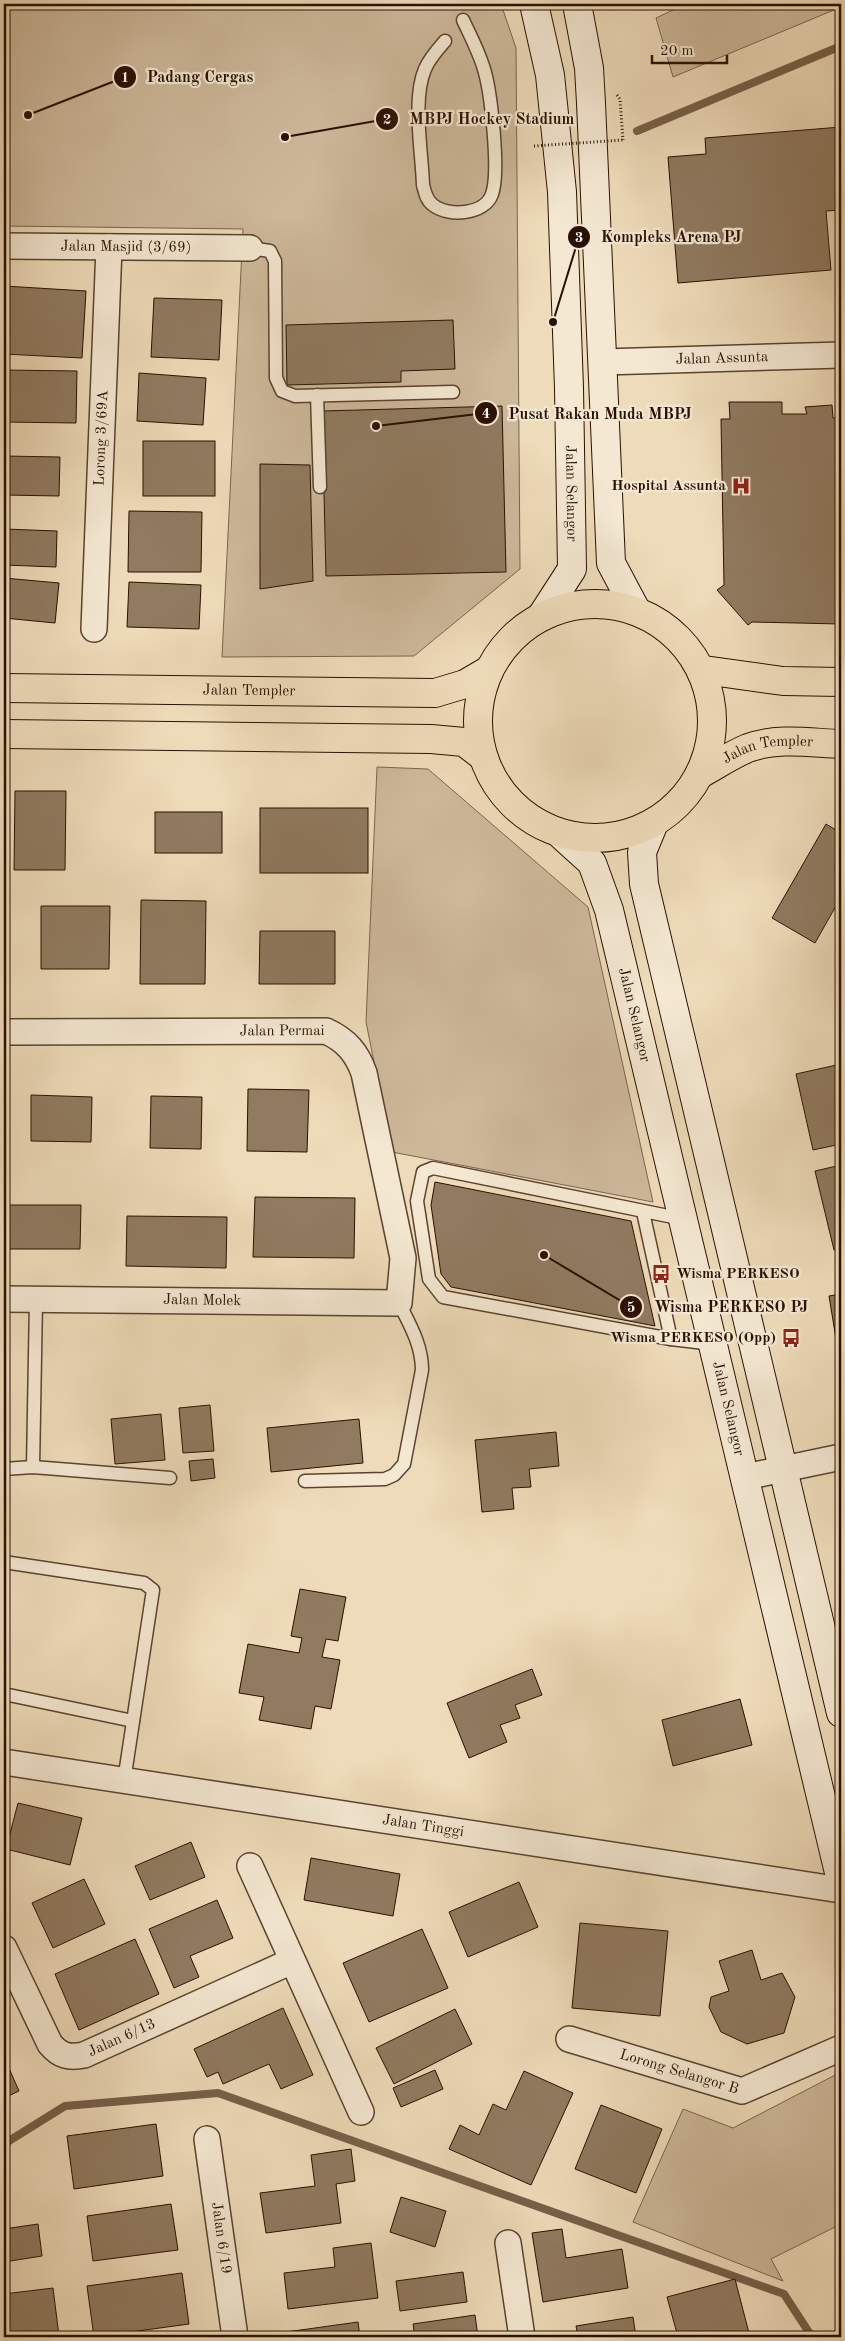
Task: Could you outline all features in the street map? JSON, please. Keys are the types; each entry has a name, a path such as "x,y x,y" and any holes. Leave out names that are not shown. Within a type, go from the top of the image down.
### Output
{"main road":[{"name":"Jalan Selangor","path":"534,4 550,75 562,192 569,388 572,569 541,617"},
{"path":"576,4 589,68 611,563 636,610"},
{"path":"602,604 636,610 664,624 681,639 704,670 711,705 711,741 700,774 680,802 654,823 624,835 592,839 560,834 541,827 515,808 494,784 481,755 477,727 479,698 489,670 511,640 541,617 571,607 602,604"},
{"name":"Jalan Templer","path":"4,688 435,693 465,684 489,670"},
{"path":"704,670 784,681 841,682"},
{"path":"4,734 431,739 464,742 481,755"},
{"name":"Jalan Templer","path":"700,774 748,748 762,744 781,742 841,744"},
{"path":"654,823 642,852 644,884 841,1713"},
{"name":"Jalan Selangor","path":"560,834 592,863 609,910 841,1881"}],"street":[{"name":"Jalan Masjid (3/69)","path":"4,246 250,248"},
{"name":"Lorong 3/69A","path":"94,629 109,247"},
{"name":"Jalan Assunta","path":"603,362 841,355"},
{"name":"Jalan Permai","path":"4,1032 326,1031 344,1041 353,1050 364,1073 401,1248 403,1258 399,1303"},
{"name":"Jalan Molek","path":"4,1299 399,1303"},
{"path":"745,1477 841,1457"},
{"name":"Jalan Tinggi","path":"4,1762 841,1890"},
{"path":"250,1866 361,2112"},
{"name":"Jalan 6/13","path":"4,1948 50,2044 56,2051 65,2056 74,2057 84,2055 292,1961"},
{"name":"Lorong Selangor B","path":"569,2039 742,2091 841,2048"},
{"name":"Jalan 6/19","path":"207,2139 235,2337"},
{"path":"508,2243 522,2337"}],"lane":[{"path":"445,41 425,69 421,85 419,106 423,185 432,205 441,210 469,212 478,210 486,205 493,194 495,178 493,130 486,78 463,20"},
{"path":"250,248 270,251 275,260 276,369 278,385 288,395 453,392"},
{"path":"317,395 320,487"},
{"path":"683,1219 433,1168 423,1172 417,1201 429,1279 443,1296 671,1339 713,1344"},
{"path":"643,1212 671,1339"},
{"path":"33,1466 36,1300"},
{"path":"305,1481 385,1479 394,1476 404,1464 422,1370 422,1357 419,1343 399,1303"},
{"path":"4,1469 33,1466 170,1478"},
{"path":"4,1562 150,1586 153,1590 154,1596 124,1781"},
{"path":"4,1694 133,1721"}],"path":[{"path":"534,146 623,140 620,99"}],"shaded area":[{"path":"4,4 501,4 516,48 520,569 414,656 222,657 243,229 4,226"},
{"path":"686,4 841,4 841,7 673,77 656,18"},
{"path":"377,767 428,769 588,907 653,1202 392,1152 366,1022"},
{"path":"841,2072 841,2224 771,2259 783,2281 633,2222 683,2109 733,2128"}],"building":[{"path":"841,127 841,210 826,211 831,270 678,283 668,157 706,154 705,138"},
{"path":"4,286 86,291 82,358 4,354"},
{"path":"154,298 222,300 219,360 151,357"},
{"path":"453,320 455,369 401,371 401,382 287,385 286,325"},
{"path":"4,370 77,371 76,423 4,422"},
{"path":"139,373 206,378 203,425 137,421"},
{"path":"729,402 782,402 782,414 807,414 805,407 832,405 833,418 841,418 841,624 752,622 748,625 717,590 724,585 721,419 730,419"},
{"path":"502,406 506,572 326,576 322,411"},
{"path":"143,441 215,441 215,496 143,496"},
{"path":"4,456 60,457 59,496 4,495"},
{"path":"260,464 310,465 313,581 260,589"},
{"path":"129,511 202,512 201,572 128,572"},
{"path":"4,529 57,531 56,567 4,565"},
{"path":"4,578 59,583 55,623 4,618"},
{"path":"129,582 201,585 199,629 127,627"},
{"path":"15,791 66,791 65,870 14,870"},
{"path":"260,808 368,808 368,873 260,873"},
{"path":"155,812 222,812 222,853 155,853"},
{"path":"826,824 841,833 841,897 815,943 772,918"},
{"path":"141,900 206,901 205,984 140,984"},
{"path":"41,906 110,906 109,969 41,969"},
{"path":"260,931 335,931 335,984 259,984"},
{"path":"841,1064 841,1144 813,1150 796,1074"},
{"path":"248,1089 309,1090 307,1152 247,1151"},
{"path":"31,1095 92,1097 91,1142 31,1141"},
{"path":"151,1096 202,1097 201,1149 150,1148"},
{"path":"841,1165 841,1248 834,1250 815,1171"},
{"path":"435,1182 631,1221 655,1326 451,1287 441,1274 431,1205"},
{"path":"255,1197 355,1198 354,1258 253,1257"},
{"path":"4,1205 81,1205 80,1249 4,1249"},
{"path":"127,1216 227,1217 226,1268 126,1266"},
{"path":"841,1294 841,1338 836,1339 829,1296"},
{"path":"210,1405 214,1451 183,1453 179,1408"},
{"path":"161,1414 165,1460 115,1464 111,1419"},
{"path":"359,1419 363,1463 271,1472 267,1428"},
{"path":"556,1432 559,1466 529,1469 531,1487 512,1488 514,1509 482,1512 475,1440"},
{"path":"213,1459 215,1478 191,1481 189,1461"},
{"path":"300,1589 346,1597 338,1641 326,1639 322,1657 340,1660 331,1709 315,1706 311,1729 259,1720 264,1697 239,1693 248,1644 299,1653 302,1638 291,1636"},
{"path":"532,1669 542,1695 515,1705 520,1718 500,1725 507,1742 469,1758 447,1703"},
{"path":"740,1699 752,1745 673,1766 662,1720"},
{"path":"18,1803 82,1818 70,1865 6,1849"},
{"path":"191,1842 205,1877 150,1900 135,1866"},
{"path":"311,1858 400,1874 393,1916 304,1900"},
{"path":"84,1879 105,1924 53,1948 32,1903"},
{"path":"519,1882 538,1927 468,1957 449,1912"},
{"path":"217,1900 233,1938 190,1956 199,1977 174,1988 149,1929"},
{"path":"580,1923 668,1931 660,2016 572,2008"},
{"path":"422,1929 448,1988 369,2022 343,1963"},
{"path":"135,1939 159,1994 79,2030 55,1974"},
{"path":"752,1950 761,1980 782,1973 795,1997 784,2033 747,2044 721,2032 709,2007 711,1997 729,1991 719,1961"},
{"path":"283,2008 313,2075 281,2089 269,2064 223,2084 218,2072 207,2077 194,2049"},
{"path":"455,2009 472,2044 394,2084 376,2048"},
{"path":"4,2057 19,2091 4,2098"},
{"path":"435,2070 443,2089 401,2107 393,2088"},
{"path":"524,2071 573,2093 531,2185 449,2149 460,2125 479,2135 493,2104 506,2110"},
{"path":"601,2105 662,2129 636,2193 575,2169"},
{"path":"156,2124 163,2176 74,2189 67,2136"},
{"path":"351,2149 355,2181 336,2184 341,2223 266,2233 260,2193 315,2186 311,2155"},
{"path":"401,2197 446,2211 435,2247 390,2232"},
{"path":"171,2204 178,2250 93,2261 87,2216"},
{"path":"38,2224 42,2256 4,2262 4,2229"},
{"path":"562,2229 566,2258 622,2249 628,2288 543,2302 532,2233"},
{"path":"371,2243 378,2298 288,2309 284,2273 335,2267 333,2248"},
{"path":"463,2272 467,2302 400,2311 396,2281"},
{"path":"182,2273 189,2324 94,2337 87,2286"},
{"path":"735,2279 750,2337 678,2337 667,2297"},
{"path":"53,2288 59,2336 4,2337 4,2294"},
{"path":"475,2315 478,2337 415,2337 413,2324"},
{"path":"633,2317 636,2337 578,2337 576,2326"},
{"path":"358,2322 360,2337 280,2337 279,2333"}],"waterway":[{"path":"637,131 841,46"},
{"path":"4,2144 65,2106 218,2093 784,2294 812,2337"}],"place":[{"name":"Padang Cergas","path":"28,115"},
{"name":"MBPJ Hockey Stadium","path":"285,137"},
{"name":"Kompleks Arena PJ","path":"553,322"},
{"name":"Pusat Rakan Muda MBPJ","path":"376,426"},
{"name":"Hospital Assunta","path":"741,486"},
{"name":"Wisma PERKESO PJ","path":"544,1255"},
{"name":"Wisma PERKESO","path":"661,1274"},
{"name":"Wisma PERKESO (Opp)","path":"791,1338"}]}
